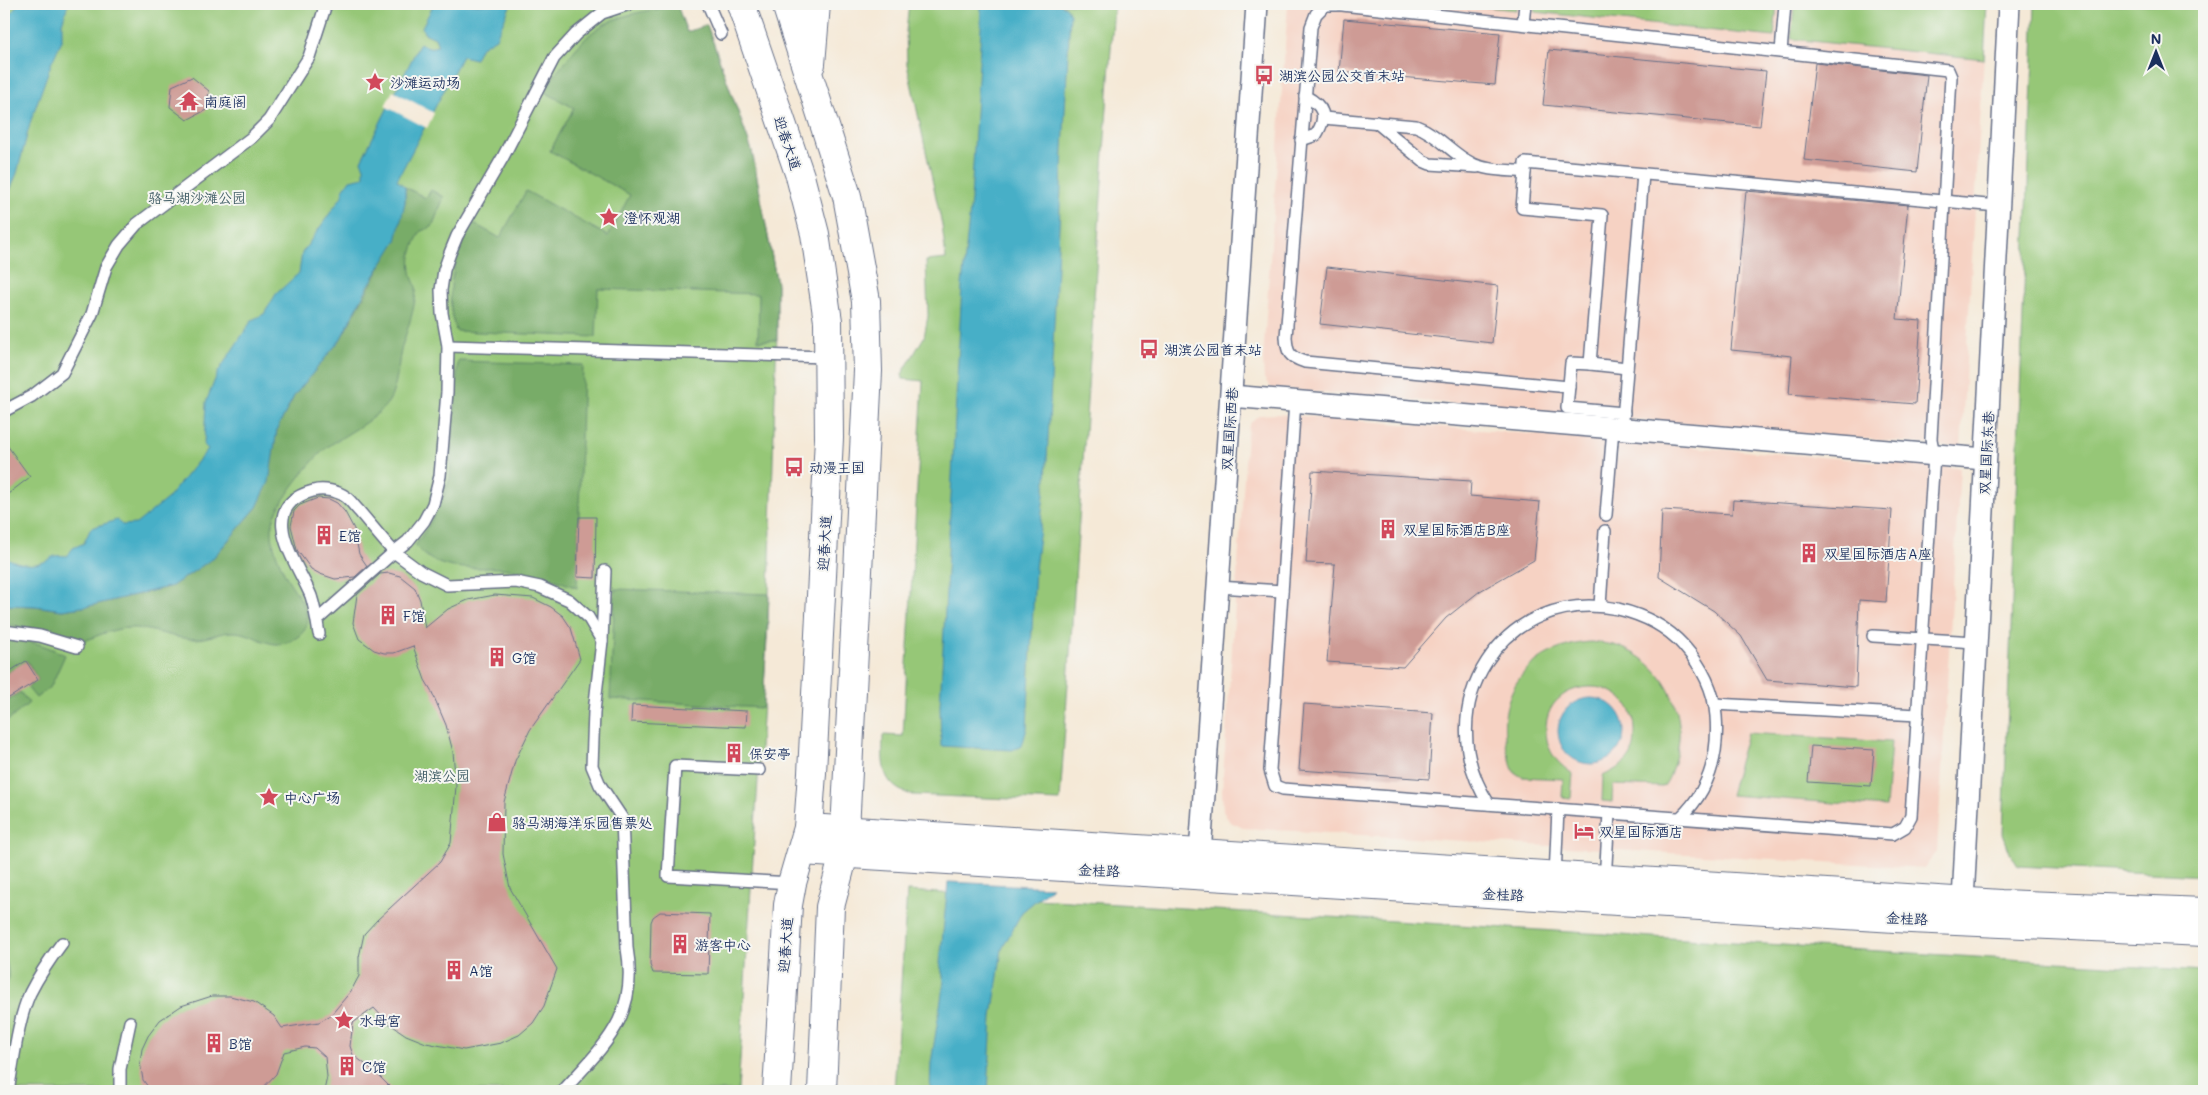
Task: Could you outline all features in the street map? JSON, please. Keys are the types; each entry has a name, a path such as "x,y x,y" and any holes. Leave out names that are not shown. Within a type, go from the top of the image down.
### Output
{"street":[{"name":"迎春大道","path":"741,4 800,176 815,234 828,321 829,438 805,840 792,883 784,967 777,1091"},
{"path":"786,4 847,196 866,301 868,371 845,843 830,907 822,1091"},
{"path":"810,75 816,4"},
{"name":"双星国际西巷","path":"1200,854 1257,4"},
{"name":"双星国际东巷","path":"1963,901 2009,4"},
{"path":"1231,396 1620,423 1986,459"},
{"name":"金桂路","path":"805,840 1604,889 1963,901 2204,912"},
{"name":"金桂路","path":"845,843 1200,854 1554,886"},
{"name":"金桂路","path":"1604,889 1991,923 2204,932"}],"lane":[{"path":"4,410 32,396 62,373 92,314 106,267 119,245 138,224 251,138 269,120 309,57 326,4"},
{"path":"317,620 408,541 424,521 433,504 440,476 448,346 442,313 441,290 444,270 457,236 503,157 554,58 576,34 602,13 629,4"},
{"path":"708,4 721,34"},
{"path":"1523,24 1526,4"},
{"path":"1781,52 1786,4"},
{"path":"1295,401 1270,770 1275,786 1283,789 1893,834 1905,827 1912,816 1934,455 1931,439 1951,77 1948,70 1342,5 1325,5 1316,14 1311,27 1286,337 1286,348 1292,358 1304,362 1569,387"},
{"path":"1301,140 1316,135 1323,124 1323,113 1317,102 1305,96"},
{"path":"1323,118 1416,126 1426,130 1471,164 1483,168"},
{"path":"1376,122 1424,162 1524,172"},
{"path":"1590,364 1602,215 1522,208 1525,163 1998,206"},
{"path":"1606,516 1627,368 1643,174"},
{"path":"448,346 828,357"},
{"path":"1620,423 1568,408 1571,363 1627,368"},
{"path":"318,634 317,620 311,597 286,544 284,515 289,503 302,494 318,489 330,490 346,496 394,552 421,572 447,585 516,582 540,587 569,600 588,617 602,641"},
{"path":"1600,606 1605,531"},
{"path":"563,1091 613,1034 627,1002 630,963 627,948 622,818 600,785 592,766 594,712 602,641 605,571"},
{"path":"1218,587 1282,591"},
{"path":"1489,804 1479,789 1471,768 1466,727 1468,708 1482,668 1508,637 1526,624 1544,615 1564,609 1600,606 1624,611 1664,627 1693,656 1703,674 1714,704 1717,735 1715,754 1709,776 1691,808 1680,818"},
{"path":"4,631 40,636 77,647"},
{"path":"1873,636 1976,642"},
{"path":"1714,704 1918,715"},
{"path":"759,770 675,766 668,876 792,883"},
{"path":"1554,886 1558,809"},
{"path":"1604,889 1609,813"},
{"path":"8,1091 20,1026 30,994 48,961 62,943"},
{"path":"120,1091 120,1069 130,1022"}],"shaded area":[{"path":"1288,4 1987,4 1961,447 1271,388 1264,378 1263,360"},
{"name":"双星国际酒店","path":"1276,414 1960,468 1937,852 1924,868 1243,828 1230,822 1223,810 1222,791 1247,435 1249,425 1255,418 1261,415"}],"green space":[{"name":"湖滨公园","path":"4,4 676,4 687,32 707,25 752,151 777,284 768,625 738,1091 4,1091"},
{"path":"909,4 1114,4 1060,801 912,795 894,786 888,779 883,764 883,735 903,736 923,381 903,379 902,374 924,337 928,316 926,261 946,259 942,225 907,64 906,31"},
{"path":"1458,4 1517,4 1516,10"},
{"path":"1536,4 1777,4 1774,37 1535,12"},
{"path":"1794,4 1987,4 1984,59 1791,39"},
{"path":"2035,4 2204,4 2204,876 2018,866 2010,853 2003,834"},
{"path":"677,5 687,32 707,25 752,151 777,284 777,340 758,341 759,294 598,289 596,337 456,331 452,317 451,289 456,262 471,222 500,238 526,191 608,236 630,195 550,151 574,108 543,91 581,43 600,27 626,16"},
{"path":"405,187 426,198 431,190 444,197 432,227 421,231 412,253 410,264 416,288 415,299 402,346 392,396 384,408 377,414 322,451 296,481 281,504 273,522 272,536 277,557 307,616 307,624 304,631 287,643 279,644 241,633 227,632 195,639 136,628 113,630 85,641 68,634 4,624 4,605 35,606 62,610 89,606 172,586 212,559 257,507 274,448 277,429 294,396 340,340 380,268 405,202"},
{"path":"458,361 583,365 577,588 544,576 519,570 448,566 426,556 415,546 435,514 450,478"},
{"path":"615,589 769,594 763,708 610,699"},
{"path":"4,638 36,643 65,655 51,686 36,698 27,687 38,680 27,661 4,675"},
{"path":"1590,642 1618,646 1641,658 1654,669 1672,696 1677,711 1679,743 1670,774 1663,787 1613,785 1612,802 1602,801 1603,776 1618,768 1628,759 1634,747 1635,730 1631,711 1620,697 1606,689 1589,687 1573,690 1559,698 1549,712 1546,731 1548,745 1562,766 1573,774 1571,798 1562,797 1563,779 1522,777 1514,772 1507,748 1504,725 1507,704 1515,685 1528,669 1544,656 1565,647"},
{"path":"20,692 29,703 4,724 4,695 7,700"},
{"path":"1747,733 1891,742 1886,807 1730,795"},
{"path":"907,891 2204,971 2204,1091 894,1091"},
{"path":"4,955 8,974 4,992"}],"water":[{"path":"18,4 68,4 62,23 62,40 51,64 31,120 17,173 4,205 4,24"},
{"path":"434,4 511,4 496,38 480,48 475,59 462,56 397,180 405,187 405,202 396,241 367,288 340,340 294,396 277,429 269,482 257,507 212,559 172,586 89,606 62,610 35,606 4,605 4,557 26,564 40,563 53,557 67,556 73,548 84,543 91,528 117,520 122,525 136,524 167,499 208,449 204,445 206,402 218,372 252,320 264,314 276,294 299,273 302,253 342,196 343,190 350,180 364,177 364,167 361,161 420,43 428,48 438,46 435,38 424,33 422,27"},
{"path":"981,4 1059,4 1066,7 1070,14 1046,479 1035,569 1027,728 1022,746 1012,750 941,746 940,706 962,285 971,200"},
{"path":"1591,698 1604,700 1614,708 1622,718 1624,731 1622,744 1614,754 1604,762 1591,764 1578,762 1568,754 1560,744 1558,731 1560,718 1568,708 1578,700"},
{"path":"948,882 1052,887 1022,912 1002,949 992,1017 988,1091 930,1091 931,1063 944,981 940,963"}],"pier":[{"path":"393,91 434,113 427,128 385,106"}],"building":[{"path":"1344,19 1500,33 1495,85 1339,72"},
{"path":"1549,50 1766,71 1760,126 1543,105"},
{"path":"1815,63 1927,75 1917,172 1804,160"},
{"path":"192,77 209,91 206,110 187,120 170,107 172,86"},
{"path":"1746,191 1908,205 1897,319 1921,321 1915,404 1789,394 1792,356 1731,350"},
{"path":"1327,267 1498,286 1492,343 1320,324"},
{"path":"4,441 30,477 4,497"},
{"path":"1312,471 1471,481 1470,496 1540,502 1534,560 1480,591 1446,618 1403,667 1327,662 1335,564 1306,563"},
{"name":"E馆","path":"318,498 329,499 337,503 345,512 354,529 359,554 367,566 355,577 335,579 320,574 311,569 297,550 291,526 294,511 300,505"},
{"path":"1733,500 1892,510 1886,602 1859,600 1856,687 1767,680 1741,636 1714,611 1659,577 1662,510 1732,514"},
{"path":"579,517 596,517 595,578 577,577"},
{"path":"389,573 400,576 415,588 420,600 425,628 448,609 468,600 495,595 533,598 551,607 563,616 571,628 580,659 530,730 515,761 504,802 503,854 510,888 557,969 544,1006 533,1023 519,1035 501,1043 464,1050 426,1043 406,1035 387,1022 374,1008 353,1023 350,1046 353,1055 373,1070 394,1091 324,1091 327,1077 325,1057 315,1048 305,1047 284,1052 276,1074 260,1091 151,1091 143,1080 140,1062 142,1049 148,1036 160,1020 181,1006 212,996 230,996 254,1002 274,1016 282,1028 319,1022 331,1015 351,991 359,976 359,957 364,934 440,862 451,843 456,786 453,752 446,725 425,680 413,646 394,653 374,650 359,639 353,623 357,595 380,574"},
{"path":"26,661 38,680 4,701 4,675"},
{"path":"1304,704 1433,713 1429,779 1299,770"},
{"path":"632,705 747,711 746,727 631,722"},
{"path":"1811,746 1874,750 1871,786 1808,782"},
{"name":"游客中心","path":"660,912 710,914 708,974 653,973 650,965 651,922 653,917"}],"place":[{"name":"湖滨公园公交首末站","path":"1264,75"},
{"name":"沙滩运动场","path":"375,82"},
{"name":"南庭阁","path":"189,101"},
{"name":"澄怀观湖","path":"609,217"},
{"name":"湖滨公园首末站","path":"1149,349"},
{"name":"动漫王国","path":"794,467"},
{"name":"双星国际酒店B座","path":"1388,529"},
{"name":"E馆","path":"324,535"},
{"name":"双星国际酒店A座","path":"1809,553"},
{"name":"F馆","path":"388,615"},
{"name":"G馆","path":"497,657"},
{"name":"保安亭","path":"734,753"},
{"name":"中心广场","path":"269,797"},
{"name":"骆马湖海洋乐园售票处","path":"497,822"},
{"name":"双星国际酒店","path":"1584,831"},
{"name":"游客中心","path":"680,944"},
{"name":"A馆","path":"454,970"},
{"name":"水母宫","path":"344,1020"},
{"name":"B馆","path":"214,1043"},
{"name":"C馆","path":"347,1066"}],"park label":[{"name":"骆马湖沙滩公园","path":"197,197"}]}
